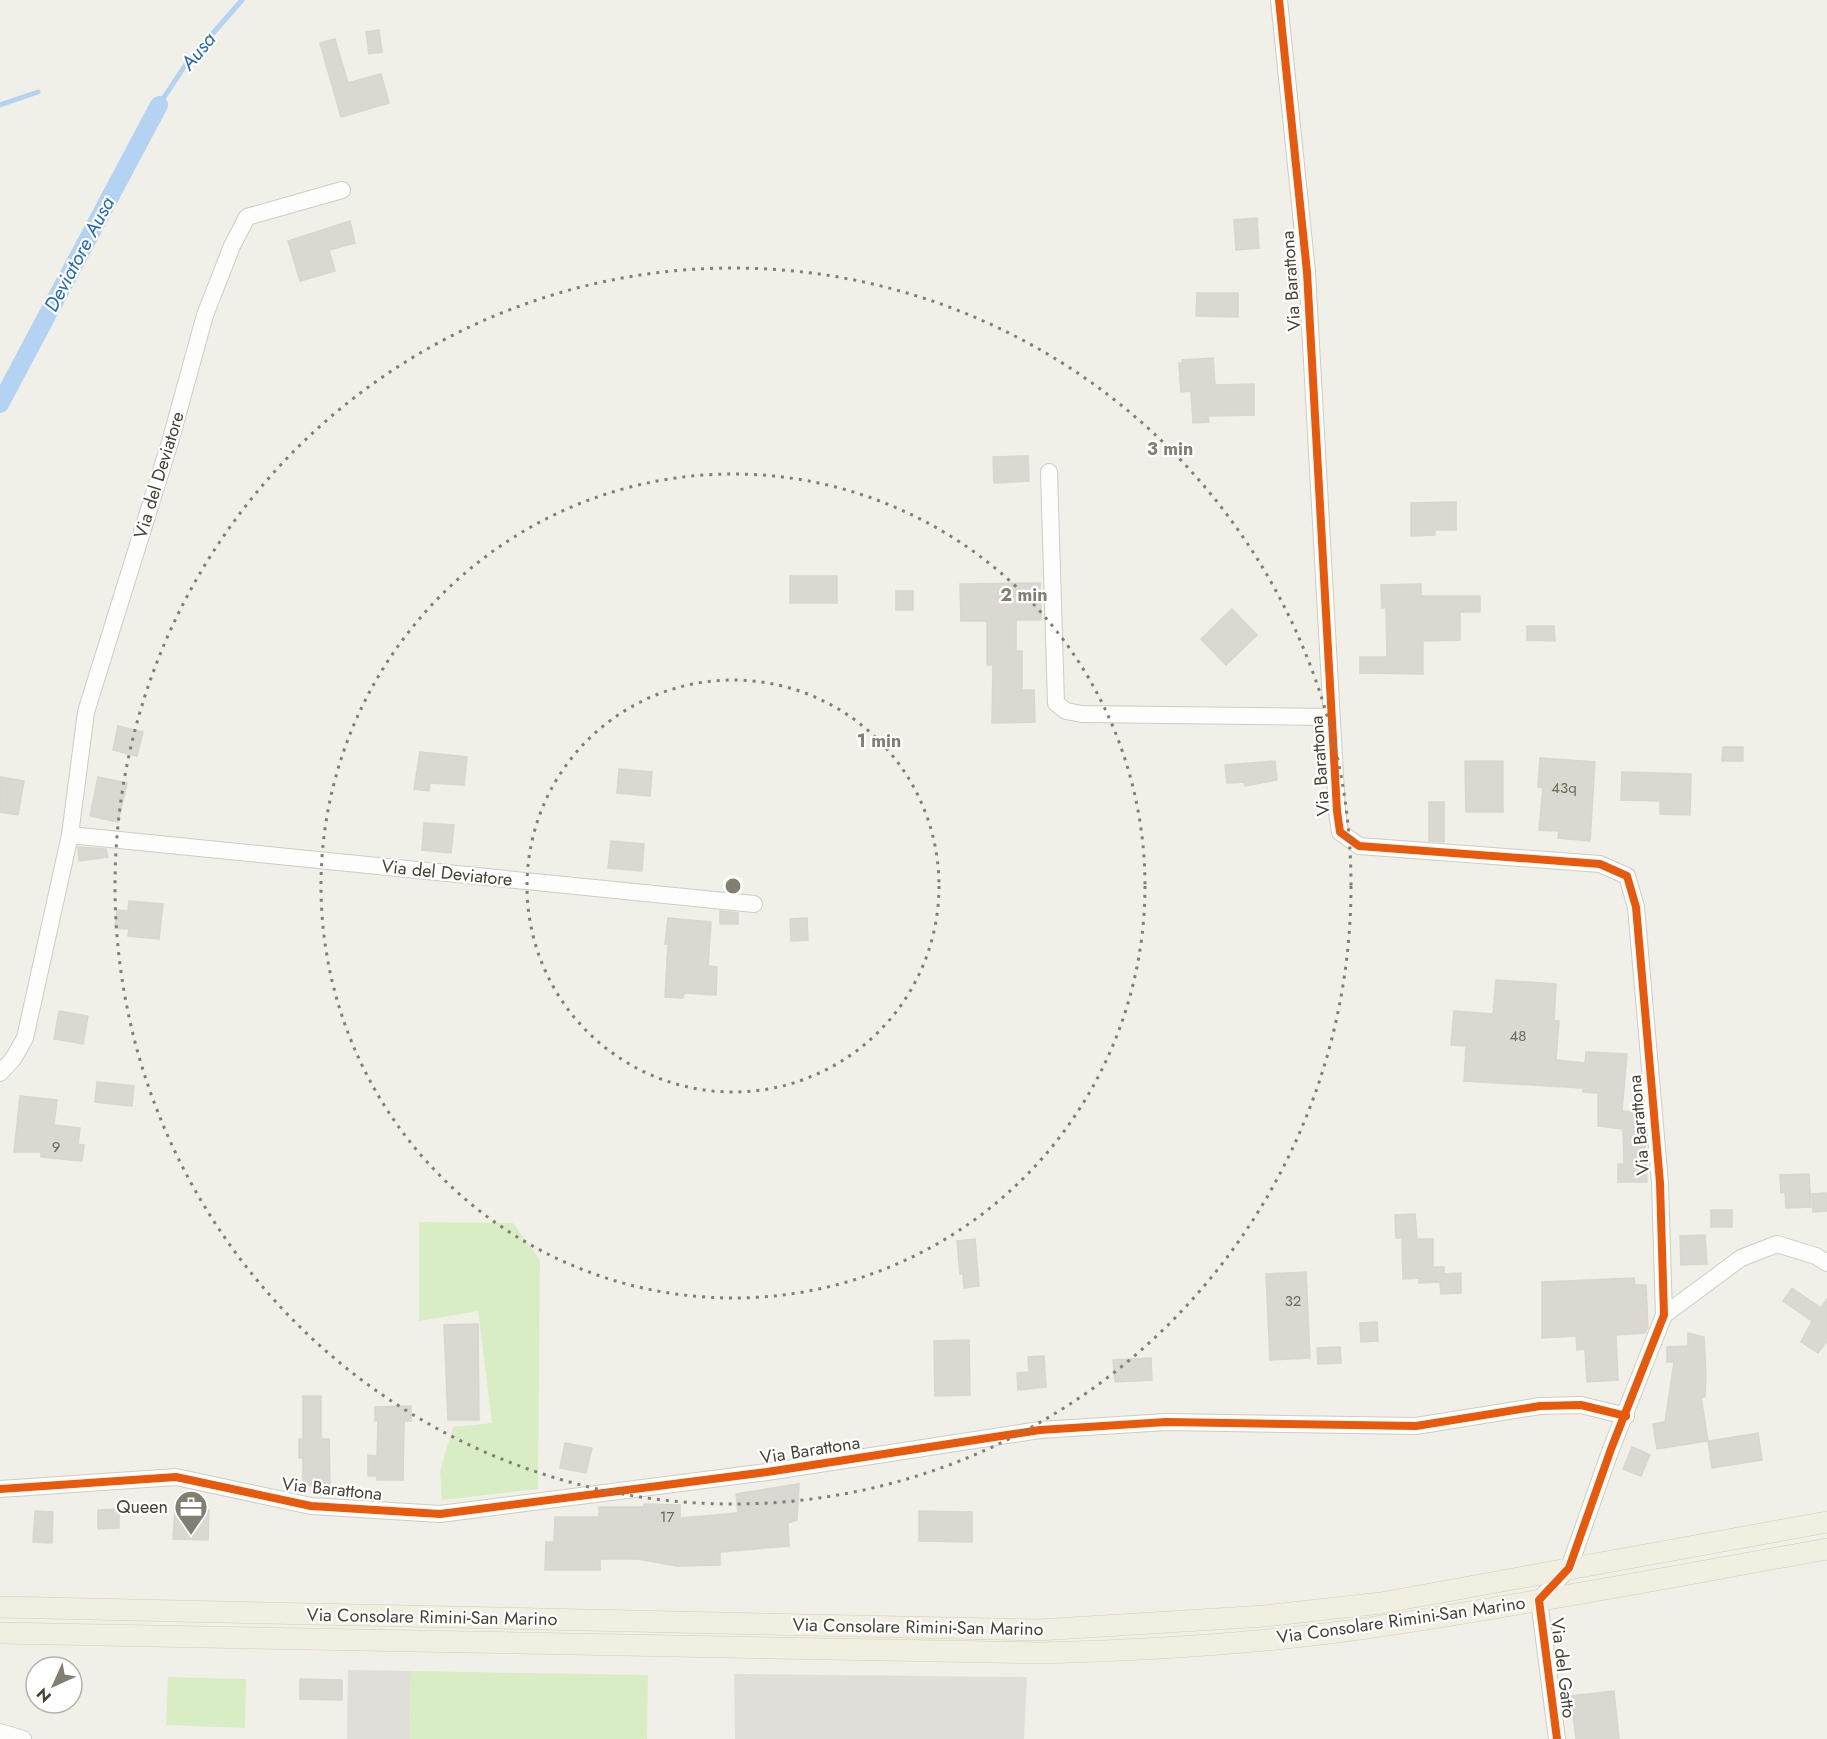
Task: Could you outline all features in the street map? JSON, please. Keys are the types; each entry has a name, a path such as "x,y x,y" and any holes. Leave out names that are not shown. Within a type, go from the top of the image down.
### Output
{"main road":[{"name":"Via Consolare Rimini-San Marino","path":"0,1607 1038,1630 1264,1616 1382,1603 1827,1522"},
{"name":"Via Consolare Rimini-San Marino","path":"0,1633 1028,1652 1129,1651 1262,1641 1387,1626 1827,1549"}],"street":[{"name":"Via Barattona","path":"1279,0 1307,272 1331,717 1337,811 1341,832 1359,846 1600,864 1627,876 1636,907 1659,1172 1664,1315 1626,1416 1611,1449 1569,1568"},
{"name":"Via del Deviatore","path":"0,1074 13,1059 25,1038 70,835 86,712 170,442 216,281 247,217 342,190"},
{"name":"Via Barattona","path":"1049,472 1056,704 1066,711 1082,714 1331,717"},
{"name":"Via del Deviatore","path":"70,835 753,904"},
{"path":"1664,1315 1741,1258 1778,1244 1816,1256 1827,1263"},
{"name":"Via Barattona","path":"0,1489 176,1477 311,1506 440,1514 767,1472 1040,1430 1166,1422 1416,1426 1540,1406 1581,1405 1626,1416"},
{"path":"1539,1600 1569,1568"},
{"name":"Via del Gatto","path":"1539,1600 1557,1739"},
{"path":"0,1732 22,1739"}],"green space":[{"path":"419,1222 513,1223 540,1260 538,1489 442,1500 440,1471 453,1427 492,1423 478,1311 419,1321"},
{"path":"410,1671 648,1675 647,1739 409,1739"},
{"path":"168,1677 246,1679 245,1728 166,1725"}],"shaded area":[{"path":"348,1670 410,1671 409,1739 347,1739"},
{"path":"734,1674 1027,1677 1024,1739 735,1739"}],"building":[{"path":"379,30 382,52 369,54 366,32"},
{"path":"335,39 348,83 381,74 389,103 341,117 320,43"},
{"path":"1257,218 1259,248 1236,250 1234,220"},
{"path":"350,221 355,243 329,250 335,271 300,281 288,241"},
{"path":"1197,293 1238,293 1238,317 1196,316"},
{"path":"1213,358 1215,385 1254,384 1254,415 1208,416 1209,422 1193,423 1191,391 1181,392 1179,363 1183,363 1182,360"},
{"path":"1028,456 1029,481 994,483 993,457"},
{"path":"1456,502 1456,530 1435,530 1435,535 1411,536 1411,503"},
{"path":"790,576 837,576 837,603 790,603"},
{"path":"1040,583 1041,620 1016,620 1016,651 1022,651 1022,690 1034,690 1035,722 992,723 993,665 987,665 987,621 961,621 960,584"},
{"path":"1421,584 1421,596 1480,596 1480,612 1460,612 1460,640 1423,641 1423,674 1360,673 1360,657 1387,657 1386,607 1382,608 1381,585"},
{"path":"896,591 913,591 913,610 896,610"},
{"path":"1232,609 1257,635 1226,665 1201,639"},
{"path":"1527,626 1554,626 1555,641 1527,640"},
{"path":"118,726 143,732 137,756 113,750"},
{"path":"1723,747 1743,747 1743,761 1722,761"},
{"path":"420,752 467,757 464,785 430,783 429,791 414,789"},
{"path":"1540,758 1595,762 1590,841 1558,838 1559,831 1539,830 1543,788 1538,787"},
{"path":"1275,761 1277,780 1245,786 1244,782 1227,783 1225,765"},
{"path":"1465,761 1503,761 1503,812 1466,812"},
{"path":"619,769 652,772 650,796 617,793"},
{"path":"1622,772 1691,774 1690,815 1660,814 1660,801 1621,800"},
{"path":"0,777 24,781 18,815 0,812"},
{"path":"98,777 127,783 118,822 90,816"},
{"path":"1429,802 1444,802 1444,842 1429,841"},
{"path":"424,823 454,825 451,853 422,850"},
{"path":"611,841 644,844 642,871 608,868"},
{"path":"78,847 106,849 108,857 79,861"},
{"path":"129,901 163,904 159,939 128,936 129,929 115,928 117,910 128,911"},
{"path":"720,911 738,913 738,924 720,924"},
{"path":"668,918 711,922 708,966 717,967 716,995 684,993 683,998 665,997 668,944 665,944"},
{"path":"807,918 808,940 791,941 790,919"},
{"path":"1496,980 1556,984 1554,1021 1559,1021 1556,1060 1585,1063 1586,1052 1627,1054 1622,1111 1643,1113 1647,1182 1618,1182 1618,1164 1624,1164 1623,1129 1598,1126 1598,1093 1583,1092 1583,1088 1464,1081 1466,1046 1451,1045 1454,1011 1493,1014"},
{"path":"59,1011 88,1016 83,1044 54,1039"},
{"path":"97,1082 134,1086 132,1106 95,1102"},
{"path":"20,1096 57,1100 54,1125 80,1128 78,1144 84,1145 82,1161 41,1157 41,1152 14,1152"},
{"path":"1809,1174 1811,1207 1786,1208 1785,1192 1781,1193 1780,1175"},
{"path":"1827,1193 1827,1211 1813,1212 1812,1194"},
{"path":"1711,1210 1732,1210 1732,1227 1711,1227"},
{"path":"1415,1214 1417,1239 1433,1239 1433,1267 1444,1267 1444,1274 1461,1273 1461,1293 1441,1294 1440,1282 1419,1283 1419,1278 1403,1279 1402,1238 1396,1238 1395,1215"},
{"path":"1705,1235 1707,1264 1681,1265 1680,1236"},
{"path":"975,1239 979,1286 964,1288 963,1274 960,1274 957,1241"},
{"path":"1306,1272 1310,1358 1270,1360 1266,1274"},
{"path":"1634,1278 1635,1285 1646,1285 1648,1327 1645,1333 1616,1335 1618,1380 1587,1382 1585,1349 1577,1350 1576,1336 1542,1338 1542,1282"},
{"path":"1792,1288 1821,1308 1827,1299 1827,1341 1818,1353 1801,1342 1812,1321 1783,1301"},
{"path":"1377,1322 1378,1341 1361,1342 1360,1323"},
{"path":"478,1324 479,1420 448,1420 444,1325"},
{"path":"1688,1333 1704,1337 1705,1397 1701,1397 1708,1441 1657,1449 1653,1424 1665,1422 1674,1362 1667,1362 1667,1347 1688,1346"},
{"path":"969,1340 970,1395 935,1396 934,1341"},
{"path":"1340,1347 1341,1363 1318,1364 1317,1348"},
{"path":"1044,1356 1046,1387 1018,1390 1017,1373 1029,1372 1028,1357"},
{"path":"1151,1358 1152,1380 1115,1382 1113,1360"},
{"path":"303,1396 321,1396 321,1439 329,1439 330,1485 303,1486 303,1458 299,1458 299,1439 303,1439"},
{"path":"411,1406 411,1421 404,1421 403,1480 377,1480 377,1476 368,1476 368,1455 377,1456 378,1421 375,1421 375,1407"},
{"path":"1758,1433 1762,1460 1712,1468 1708,1441"},
{"path":"565,1443 592,1448 586,1473 560,1468"},
{"path":"1632,1447 1650,1455 1641,1476 1623,1469"},
{"path":"799,1484 797,1520 788,1523 789,1546 720,1552 720,1565 677,1566 638,1559 600,1559 600,1570 545,1570 546,1542 554,1542 555,1517 599,1517 599,1507 644,1507 644,1504 680,1505 680,1518 738,1513 736,1494"},
{"path":"175,1508 209,1510 208,1540 173,1539"},
{"path":"119,1509 119,1528 98,1529 98,1510"},
{"path":"35,1511 53,1512 52,1543 33,1542"},
{"path":"919,1511 972,1512 972,1542 919,1541"},
{"path":"300,1679 342,1680 342,1700 300,1699"},
{"path":"1614,1691 1619,1739 1576,1739 1571,1696"}],"waterway":[{"name":"Ausa","path":"159,105 186,64 242,0"},
{"path":"0,105 38,92"},
{"name":"Deviatore Ausa","path":"0,404 159,105"}],"cycle path":[{"path":"1279,0 1307,272 1340,832 1359,846 1600,864 1627,876 1636,907 1660,1183 1664,1315 1611,1449 1569,1568 1539,1600 1557,1739"},
{"path":"0,1489 176,1477 311,1506 440,1514 767,1472 1040,1430 1166,1422 1416,1426 1540,1406 1581,1405 1626,1416"}],"place":[{"name":"Queen","path":"191,1536"}]}
